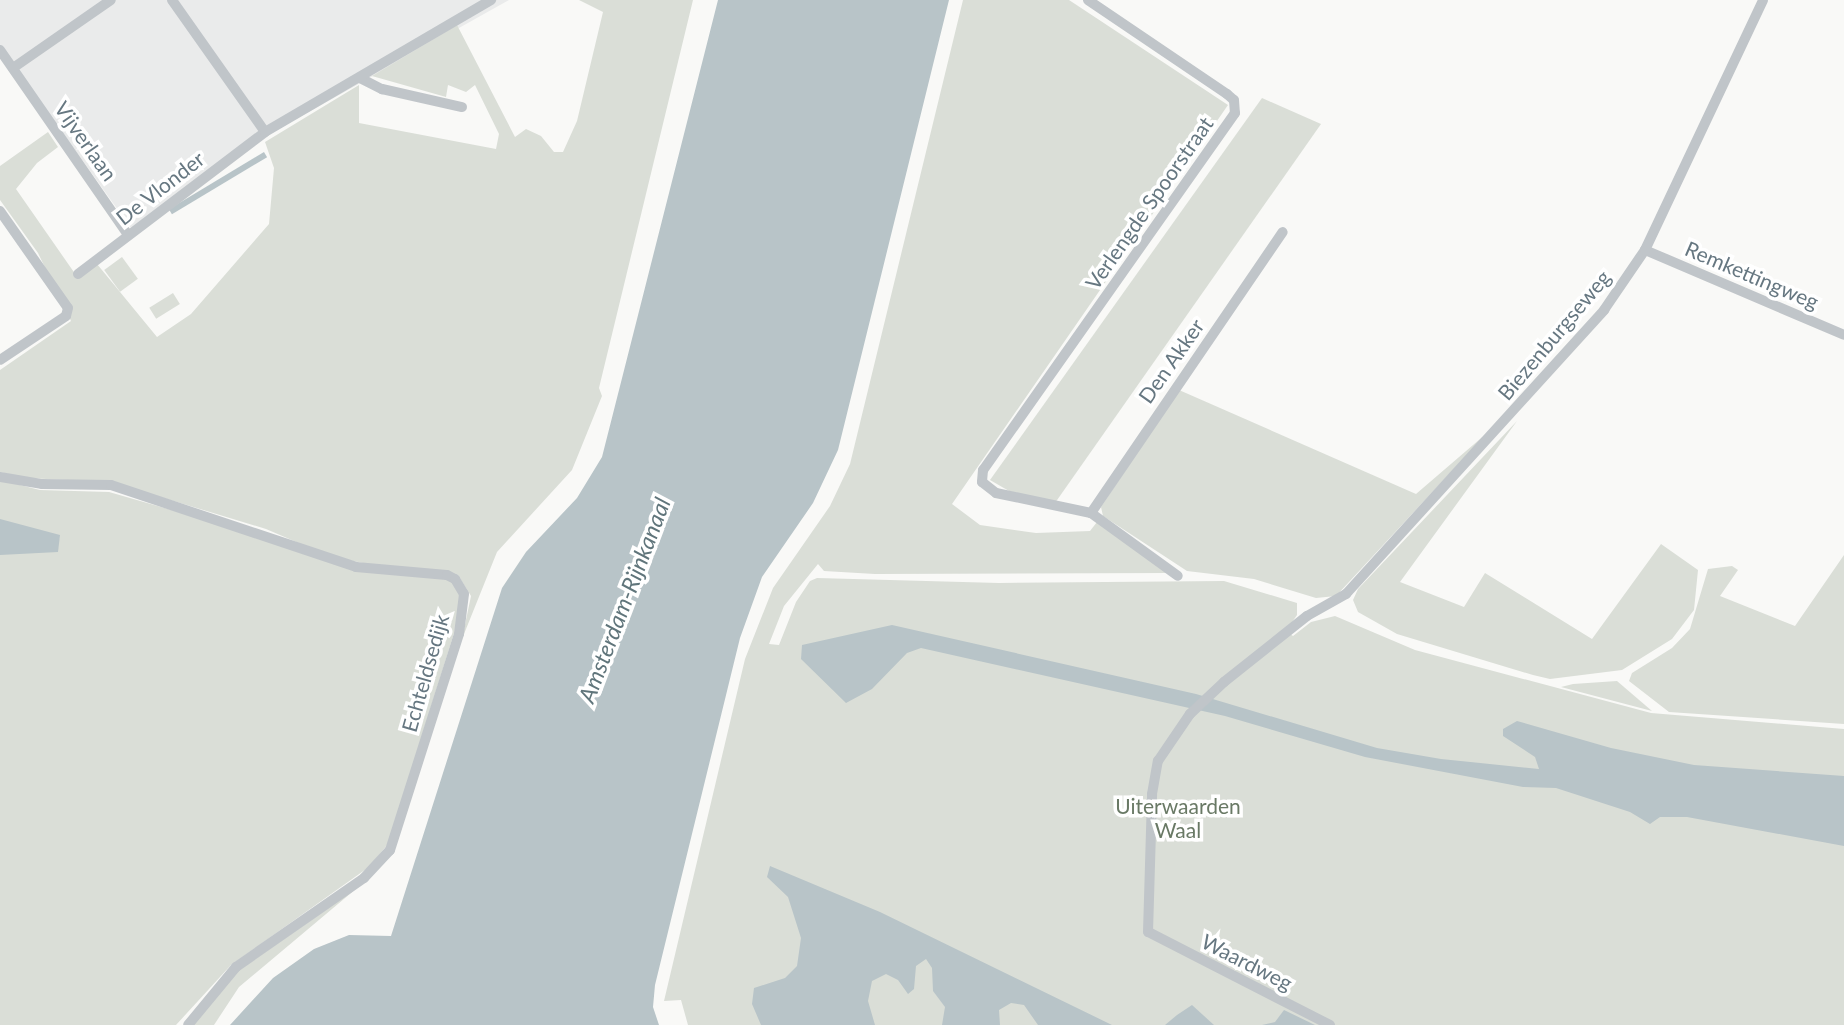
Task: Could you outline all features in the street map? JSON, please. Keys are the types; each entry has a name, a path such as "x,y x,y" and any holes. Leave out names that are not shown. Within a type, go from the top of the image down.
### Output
{"street":[{"path":"13,68 111,0"},
{"path":"172,0 265,132"},
{"name":"De Vlonder","path":"78,274 265,132 491,0"},
{"name":"Verlengde Spoorstraat","path":"1088,0 1227,94 1234,100 1235,113 983,470 982,482 996,493 1091,513"},
{"name":"Biezenburgseweg","path":"1148,932 1152,794 1158,761 1190,714 1212,692 1307,616 1346,594 1427,508 1604,310 1646,250 1763,0"},
{"name":"Vijverlaan","path":"0,50 128,235"},
{"path":"360,78 382,89 462,107"},
{"path":"0,211 68,312 0,360"},
{"name":"Den Akker","path":"1091,513 1283,232"},
{"name":"Remkettingweg","path":"1646,250 1844,335"},
{"name":"Echteldsedijk","path":"0,477 42,484 111,485 356,568 447,575 456,579 464,594 460,634 390,850 364,878 236,967 188,1025"},
{"path":"1091,513 1178,576"},
{"name":"Waardweg","path":"1148,932 1330,1025"}],"shaded area":[{"path":"0,0 509,0 264,137 133,231 0,45"}],"green space":[{"path":"579,0 693,0 599,388 602,396 572,470 497,552 462,639 471,596 458,575 382,567 329,556 266,529 111,482 25,478 0,472 0,370 71,321 38,253 0,200 0,166 48,132 58,147 37,163 16,189 78,278 97,264 157,337 191,314 269,224 274,168 265,142 359,85 359,123 496,149 499,134 475,85 466,92 448,85 446,97 372,76 457,25 515,137 526,129 541,136 554,152 563,152 577,121 603,12"},
{"name":"Uiterwaarden Waal","path":"963,0 1069,0 1228,105 952,504 980,525 1036,533 1090,531 1097,522 1170,573 875,574 824,571 818,564 784,606 769,644 779,645 796,602 810,581 817,578 999,583 1224,581 1297,603 1297,615 1286,631 1293,636 1311,622 1335,616 1415,650 1651,713 1844,729 1844,1025 688,1025 681,1000 664,1001 745,659 773,588 830,506 850,464"},
{"path":"1262,98 1321,124 1055,503 1009,491 990,480"},
{"path":"122,257 138,279 120,292 104,270"},
{"path":"173,293 180,304 156,319 149,308"},
{"path":"1179,390 1416,494 1487,433 1336,596 1316,598 1254,579 1187,571 1103,516 1101,507"},
{"path":"1517,421 1400,582 1464,607 1485,573 1592,639 1661,544 1698,570 1694,610 1672,639 1622,670 1550,679 1397,634 1358,612 1353,600 1358,589"},
{"path":"0,480 40,490 109,492 255,534 311,555 450,580 459,590 461,611 388,844 369,867 231,965 176,1025 0,1025"},
{"path":"1844,555 1844,724 1669,712 1629,681 1632,673 1672,648 1690,629 1708,569 1732,566 1738,570 1720,596 1795,626"},
{"path":"1617,681 1652,711 1561,687 1573,684"},
{"path":"357,888 239,987 214,1025 192,1025 228,978"}],"water":[{"name":"Amsterdam-Rijnkanaal","path":"718,0 949,0 838,450 813,503 762,577 740,638 655,985 653,1007 659,1025 230,1025 273,978 314,949 349,935 391,936 502,588 526,552 577,498 602,457"},
{"path":"264,152 267,157 172,214 169,209"},
{"path":"0,519 60,535 58,552 0,555"},
{"path":"892,625 1196,694 1377,748 1441,759 1539,769 1535,757 1503,736 1503,729 1517,721 1611,748 1694,765 1844,776 1844,846 1687,817 1660,817 1650,824 1630,812 1556,788 1523,787 1365,757 1225,716 921,648 907,653 872,689 846,703 801,659 802,645"},
{"path":"770,866 880,912 1112,1025 1038,1025 1024,1005 1011,1003 999,1010 1000,1025 942,1025 945,1007 933,991 932,968 926,959 916,966 914,989 908,994 898,980 886,974 872,981 868,1001 875,1025 761,1025 752,1004 754,988 785,978 797,966 801,938 788,897 767,877"},
{"path":"1192,1005 1214,1025 1165,1025 1177,1015"},
{"path":"1284,1010 1315,1025 1262,1025 1275,1022"}]}
